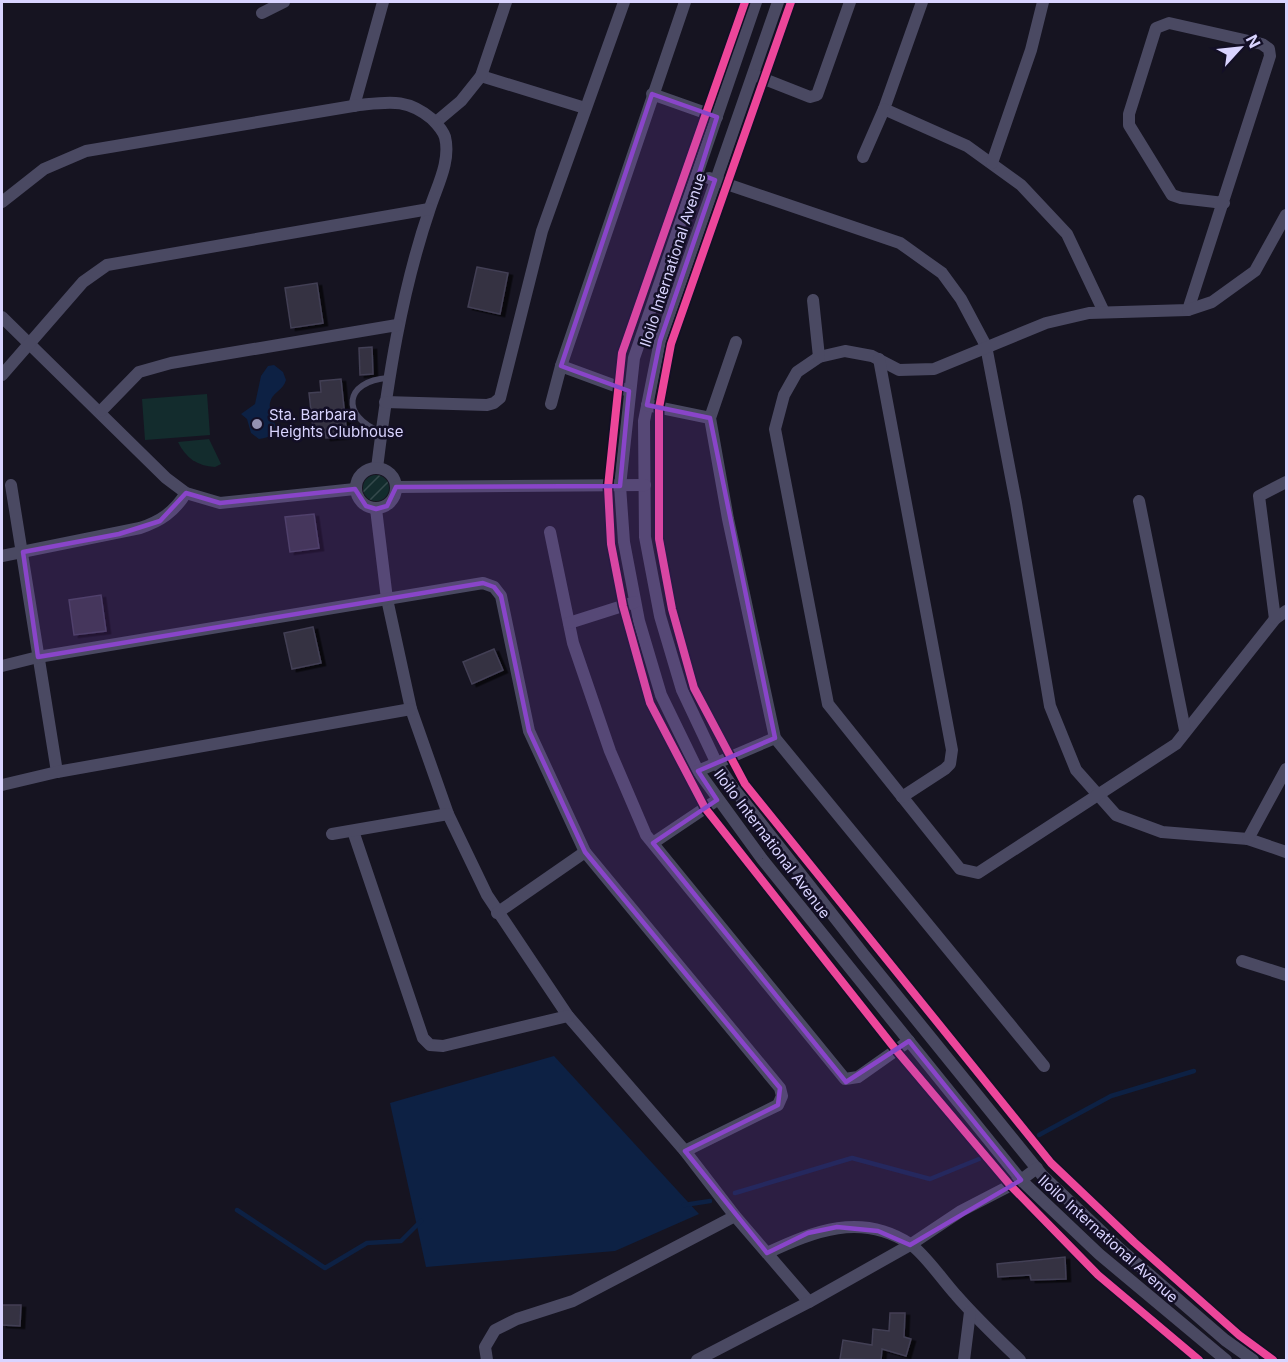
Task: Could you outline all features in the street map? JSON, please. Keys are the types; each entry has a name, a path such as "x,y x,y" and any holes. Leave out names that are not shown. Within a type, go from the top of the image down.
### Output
{"street":[{"path":"262,13 284,2"},
{"path":"354,106 383,2"},
{"path":"436,122 461,101 481,76 506,2"},
{"path":"384,402 487,405 500,398 542,231 624,2"},
{"path":"551,404 561,366 652,94 686,2"},
{"name":"Iloilo International Avenue","path":"756,2 699,174 634,358 629,391 620,486 624,543 636,602 661,695 698,771 717,800 1021,1180 1099,1254 1226,1360"},
{"name":"Iloilo International Avenue","path":"778,2 660,341 644,421 645,537 660,616 682,690 717,764 783,854 1037,1168 1120,1249 1253,1360"},
{"path":"754,75 810,97 817,95 850,2"},
{"path":"863,157 884,109 922,2"},
{"path":"992,163 1031,50 1043,2"},
{"path":"1188,310 1224,203 1269,56 1269,49 1262,44 1169,23 1161,25 1156,28 1129,114 1130,125 1172,195 1224,203"},
{"path":"481,76 585,108"},
{"path":"652,94 717,117"},
{"path":"2,202 44,169 86,151 354,106 389,102 417,106 436,122 445,137 444,169 429,209 397,325 384,402 377,468"},
{"path":"884,109 967,146 1021,185 1067,234 1104,312"},
{"path":"699,174 900,243 942,273 961,299 986,346 1016,503 1050,706 1076,770 1116,815 1162,832 1248,839 1287,852"},
{"path":"2,375 83,282 108,265 429,209"},
{"path":"1287,215 1255,271 1212,302 1188,310 1089,313 1046,323 934,369 899,370 879,360 845,351 819,357 797,372 784,395 775,429 828,704 960,869 978,873 1176,744 1275,619 1287,611"},
{"path":"813,300 819,357"},
{"path":"2,317 166,478 186,493 220,503 355,489"},
{"path":"100,411 140,372 171,363 397,325"},
{"path":"736,342 710,418 728,519 775,738 1044,1066"},
{"path":"879,360 952,750 950,764 945,770 902,797"},
{"path":"561,366 629,391"},
{"path":"647,405 710,418"},
{"path":"377,468 386,471 393,478 396,487 394,498 387,506 376,509 366,506 358,499 355,489 358,478 366,470 377,468"},
{"path":"1275,619 1259,496 1287,482"},
{"path":"11,484 57,772"},
{"path":"396,487 645,485"},
{"path":"2,556 119,534 159,521 179,504 186,493"},
{"path":"1139,501 1185,730"},
{"path":"376,509 387,599 411,709 448,814 497,913 568,1016 685,1151 735,1216 809,1302"},
{"path":"550,532 569,623 610,750 646,834 844,1079 858,1077 909,1041"},
{"path":"2,666 38,657 483,583 494,587 501,596 529,731 585,852 780,1088 782,1096 778,1105 685,1151"},
{"path":"569,623 636,602"},
{"path":"2,784 57,772 411,709"},
{"path":"698,771 775,738"},
{"path":"1248,839 1287,769"},
{"path":"653,843 717,800"},
{"path":"332,834 448,814"},
{"path":"353,831 423,1038 430,1045 443,1046 568,1016"},
{"path":"497,913 585,852"},
{"path":"1242,961 1287,975"},
{"path":"696,1360 809,1302 910,1245 961,1211 1021,1180 1037,1168"},
{"path":"487,1360 484,1347 495,1330 517,1319 573,1301 735,1216"},
{"path":"767,1253 808,1233 837,1227 878,1231 910,1245 970,1312 1020,1360"},
{"path":"964,1360 970,1312"}],"lane":[{"path":"381,432 361,423 353,410 353,400 356,392 366,383 388,378"}],"highlighted area":[{"path":"652,94 717,117 699,174 715,180 660,341 647,405 710,418 775,738 698,771 717,800 653,843 846,1082 909,1041 1021,1180 910,1245 878,1231 837,1227 808,1233 767,1253 685,1151 778,1105 780,1088 585,852 529,731 501,596 494,587 483,583 38,657 23,552 119,534 160,521 186,493 220,503 355,489 366,506 376,509 387,506 396,487 620,486 629,391 561,366"}],"green space":[{"path":"207,394 210,435 145,440 142,399"},
{"path":"209,439 221,464 215,467 193,460 178,442"},
{"path":"376,475 385,479 389,488 385,497 376,501 367,497 363,488 367,479"}],"water":[{"path":"274,365 283,372 286,380 270,403 275,430 268,437 259,439 251,433 247,419 241,414 255,404 261,376 268,366"},
{"path":"554,1056 699,1214 615,1251 426,1267 390,1103"}],"building":[{"path":"477,267 508,273 500,314 468,307"},
{"path":"317,283 323,323 291,328 285,288"},
{"path":"372,347 373,374 360,375 359,348"},
{"path":"341,379 347,436 326,438 324,428 313,429 309,393 321,392 320,381"},
{"path":"314,514 319,548 290,552 285,517"},
{"path":"101,595 106,631 74,635 69,600"},
{"path":"313,627 321,663 292,669 284,633"},
{"path":"494,649 503,670 472,684 463,662"},
{"path":"1065,1257 1066,1279 1031,1280 1030,1275 998,1277 997,1264"},
{"path":"2,1305 21,1305 20,1326 2,1325"},
{"path":"890,1313 905,1313 904,1337 911,1339 906,1356 882,1349 881,1360 840,1359 843,1340 872,1345 873,1329 889,1331"}],"waterway":[{"path":"1039,1135 1111,1096 1194,1071"},
{"path":"735,1193 852,1158 930,1179 979,1159"},
{"path":"684,1205 710,1201"},
{"path":"237,1210 325,1268 367,1243 401,1241 421,1221"}],"cycle path":[{"path":"745,2 622,353 608,487 611,544 623,606 650,703 705,808 896,1050 1010,1185 1098,1275 1199,1360"},
{"path":"791,2 671,344 659,408 659,539 672,609 694,688 745,784 1051,1163 1134,1242 1239,1335 1273,1360"}],"place":[{"name":"Sta. Barbara Heights Clubhouse","path":"257,424"}]}
